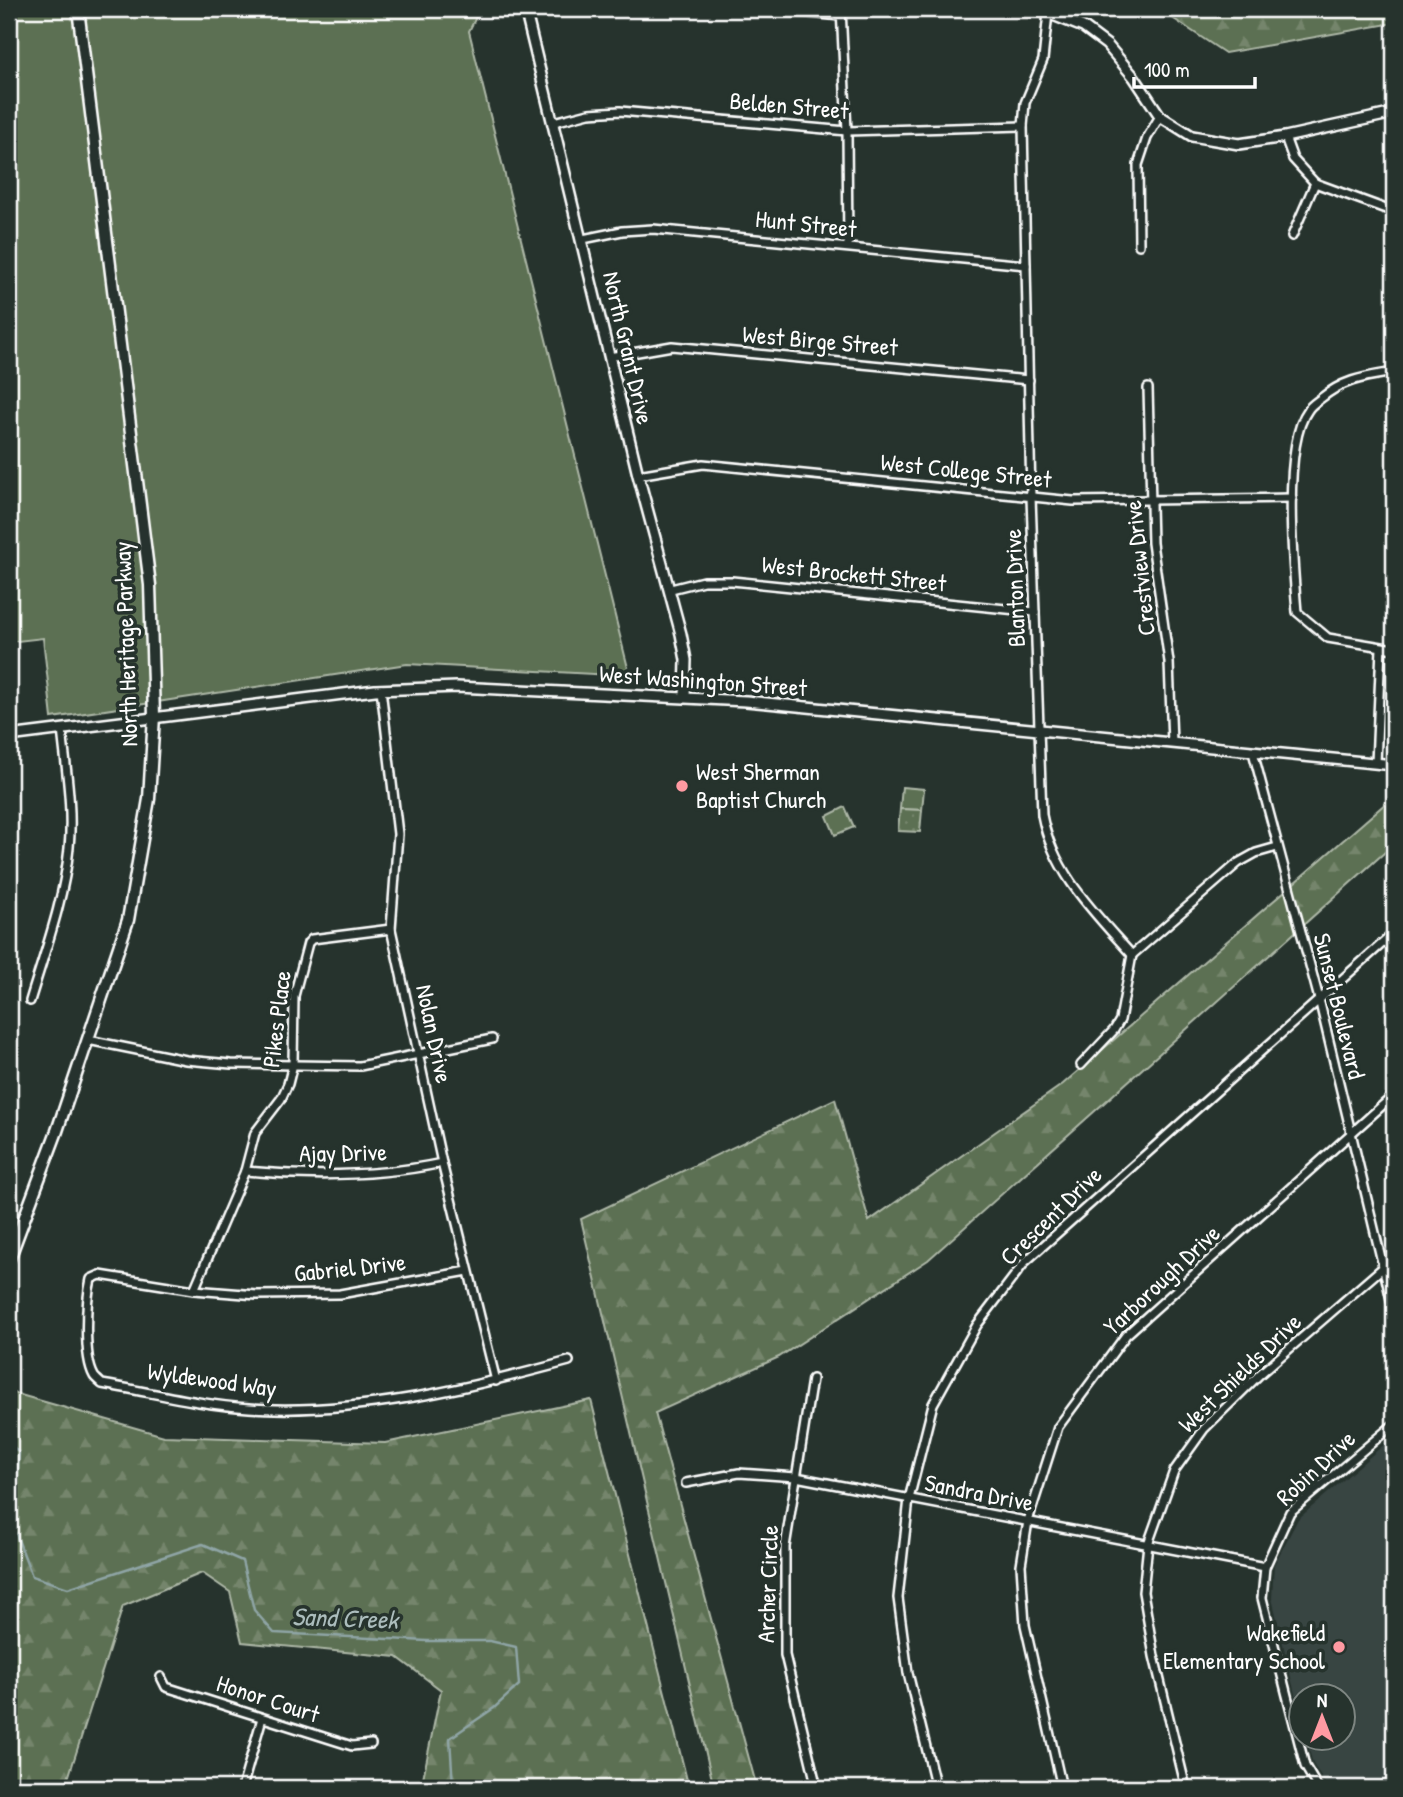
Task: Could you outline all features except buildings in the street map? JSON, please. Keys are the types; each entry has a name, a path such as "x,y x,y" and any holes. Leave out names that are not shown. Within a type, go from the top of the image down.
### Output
{"main road":[{"name":"North Heritage Parkway","path":"9,1259 57,1131 128,920 149,799 154,716 150,585 78,9"}],"street":[{"name":"North Grant Drive","path":"525,9 583,239 638,475 671,589 686,660 685,697"},
{"path":"765,9 841,12 847,131 848,247"},
{"path":"1031,9 1083,27 1107,45 1134,77 1160,116 1192,136 1239,145 1394,113"},
{"name":"Blanton Drive","path":"1048,13 1043,61 1024,103 1023,127 1031,497 1042,815 1052,852 1076,891 1132,955"},
{"name":"Belden Street","path":"554,122 589,113 620,111 847,131 1023,127"},
{"path":"1139,245 1138,165 1147,138 1160,116"},
{"path":"1285,137 1293,159 1315,183 1394,212"},
{"path":"1292,236 1315,183"},
{"name":"Hunt Street","path":"583,239 622,231 653,229 1026,265"},
{"name":"West Birge Street","path":"609,357 672,346 1029,380"},
{"path":"1394,372 1353,379 1331,390 1308,409 1294,441 1292,498 1297,612 1328,638 1394,649"},
{"name":"Crestview Drive","path":"1148,388 1155,577 1169,662 1172,743"},
{"name":"West College Street","path":"638,475 703,464 1101,502 1292,498"},
{"name":"West Brockett Street","path":"671,589 703,581 732,580 1035,612"},
{"path":"1376,763 1381,648"},
{"name":"West Washington Street","path":"9,736 381,689 457,688 685,697 1394,765"},
{"name":"Nolan Drive","path":"381,689 398,834 391,929 442,1163 496,1381"},
{"path":"30,1001 57,908 69,849 70,804 62,729"},
{"name":"Sunset Boulevard","path":"1253,752 1319,999 1394,1312"},
{"path":"1081,1065 1120,1020 1132,955 1238,863 1256,853 1277,847"},
{"name":"Pikes Place","path":"194,1290 245,1171 255,1133 281,1099 288,1084 293,1064 294,996 308,943 312,939 391,929"},
{"name":"Crescent Drive","path":"936,1788 908,1673 898,1598 909,1499 933,1404 976,1325 1025,1262 1394,933"},
{"path":"88,1040 186,1060 231,1064 360,1066 492,1039"},
{"name":"Yarborough Drive","path":"1062,1788 1025,1625 1021,1565 1028,1521 1058,1427 1126,1335 1394,1095"},
{"name":"Ajay Drive","path":"245,1171 335,1176 379,1174 442,1163"},
{"name":"West Shields Drive","path":"1186,1788 1154,1656 1143,1592 1148,1544 1174,1471 1204,1429 1260,1374 1394,1258"},
{"name":"Gabriel Drive","path":"194,1290 257,1295 340,1294 468,1271"},
{"name":"Wyldewood Way","path":"194,1290 100,1275 91,1279 87,1298 87,1327 94,1377 102,1384 191,1400 246,1408 285,1409 380,1402 496,1381 569,1362"},
{"name":"Archer Circle","path":"813,1379 785,1547 785,1655 817,1788"},
{"name":"Robin Drive","path":"1318,1788 1305,1766 1262,1598 1265,1567 1290,1512 1394,1424"},
{"name":"Sandra Drive","path":"686,1483 739,1473 796,1477 1265,1567"},
{"name":"Honor Court","path":"161,1677 166,1687 262,1718 352,1746 371,1744"},
{"path":"242,1788 262,1718"}],"shaded area":[{"name":"Wakefield Elementary School","path":"1394,1436 1394,1788 1328,1788 1313,1764 1310,1752 1358,1752 1358,1682 1292,1682 1272,1598 1274,1565 1298,1519"}],"green space":[{"path":"9,9 480,9 469,31 630,676 407,664 52,718 43,638 9,642"},
{"path":"1159,9 1394,9 1394,23 1225,53"},
{"path":"902,787 924,789 922,810 900,809"},
{"path":"1394,796 1394,844 928,1260 779,1357 655,1413 757,1788 714,1788 581,1219 835,1099 869,1221 1063,1084"},
{"path":"845,807 854,827 835,835 827,816"},
{"path":"900,809 922,810 920,832 898,831"},
{"path":"10,1392 164,1436 385,1443 591,1400 689,1788 421,1788 441,1690 397,1657 242,1642 230,1592 202,1573 123,1606 65,1788 9,1788"}],"waterway":[{"name":"Sand Creek","path":"9,1442 19,1453 14,1529 32,1576 68,1588 203,1544 242,1561 254,1610 274,1633 427,1641 490,1641 516,1647 519,1685 494,1708 450,1738 455,1788"}],"place":[{"name":"West Sherman Baptist Church","path":"682,786"},
{"name":"Wakefield Elementary School","path":"1339,1647"}]}
